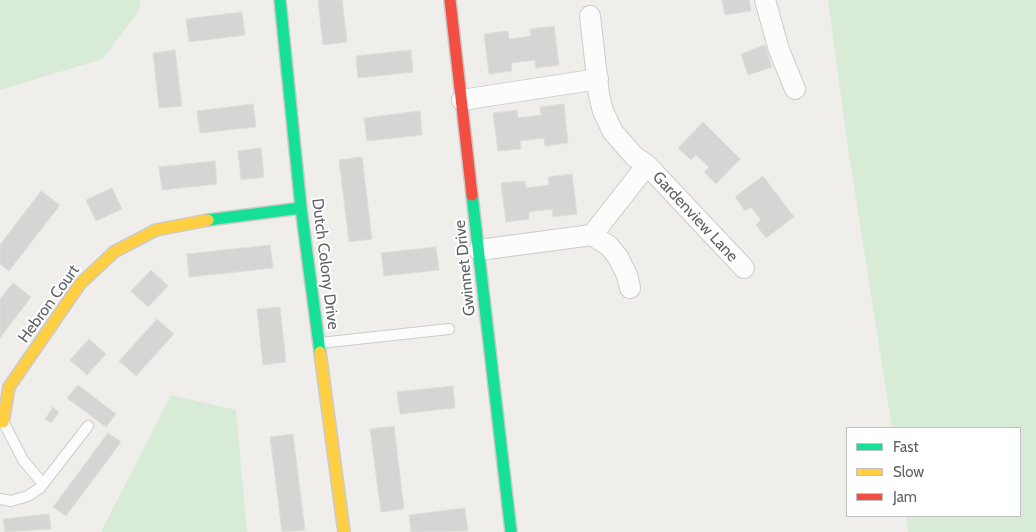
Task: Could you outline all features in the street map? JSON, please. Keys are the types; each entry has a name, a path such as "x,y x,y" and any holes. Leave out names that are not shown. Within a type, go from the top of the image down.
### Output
{"street":[{"name":"Dutch Colony Drive","path":"280,0 301,208 344,532"},
{"name":"Gwinnet Drive","path":"450,0 511,532"},
{"path":"765,0 779,50 794,89"},
{"name":"Gardenview Lane","path":"590,16 603,111 613,132 622,145 647,165 744,268"},
{"path":"462,100 598,79"},
{"name":"Gardenview Lane","path":"592,235 647,165"},
{"name":"Hebron Court","path":"3,422 9,387 80,284 114,252 156,230 179,224 301,208"},
{"path":"479,250 592,235 609,246 618,257 627,275 630,288"}],"lane":[{"path":"319,343 449,329"},
{"path":"3,422 23,460 44,484"},
{"path":"0,499 11,502 35,492 44,484 88,426"}],"green space":[{"path":"0,0 141,0 139,11 102,59 0,90"},
{"path":"828,0 1036,0 1036,532 908,532 906,517 1021,517 1021,427 892,427 848,148"},
{"path":"171,395 236,410 247,532 101,532"}],"building":[{"path":"318,0 342,0 347,42 323,45"},
{"path":"722,0 749,0 751,11 725,15"},
{"path":"242,12 245,35 189,42 186,19"},
{"path":"554,26 559,65 536,68 535,60 511,63 512,71 489,74 484,34 508,31 509,39 531,36 530,29"},
{"path":"765,45 772,67 748,75 741,54"},
{"path":"175,50 182,106 159,108 153,53"},
{"path":"411,50 413,72 358,78 356,56"},
{"path":"253,104 256,127 200,133 197,111"},
{"path":"564,104 568,143 545,146 544,138 520,141 521,149 498,151 493,113 517,110 518,118 541,115 540,107"},
{"path":"420,111 422,135 367,141 364,118"},
{"path":"703,122 740,159 716,184 704,172 709,167 696,155 691,160 678,148"},
{"path":"261,148 264,177 241,180 238,151"},
{"path":"362,157 372,239 349,242 339,160"},
{"path":"215,161 217,184 162,190 159,167"},
{"path":"572,174 577,214 553,217 552,209 529,212 529,219 506,222 501,183 525,181 526,188 549,185 548,177"},
{"path":"763,176 794,217 766,238 756,225 761,220 751,207 745,211 735,197"},
{"path":"112,188 122,209 96,221 86,200"},
{"path":"41,191 60,205 9,271 0,264 0,245"},
{"path":"270,245 273,268 189,277 187,254"},
{"path":"436,247 439,270 384,276 381,253"},
{"path":"151,270 168,286 148,307 131,291"},
{"path":"13,283 31,297 0,338 0,299"},
{"path":"280,307 286,362 263,365 257,309"},
{"path":"157,319 174,334 136,376 119,361"},
{"path":"89,339 106,354 87,375 70,360"},
{"path":"78,385 116,414 106,427 67,398"},
{"path":"453,386 455,408 400,414 397,392"},
{"path":"53,407 59,412 51,423 45,419"},
{"path":"394,426 404,509 381,512 370,429"},
{"path":"108,433 121,442 66,516 53,507"},
{"path":"293,434 305,530 282,532 270,437"},
{"path":"465,508 468,531 411,532 409,515"},
{"path":"49,514 51,529 5,532 3,519"}],"traffic: fast":[{"path":"280,0 301,208 320,352"},
{"path":"472,195 511,532"},
{"path":"208,220 301,208"}],"traffic: slow":[{"path":"3,422 9,387 80,284 114,252 156,230 208,220"},
{"path":"320,352 344,532"}],"traffic: jam":[{"path":"450,0 472,195"}]}
